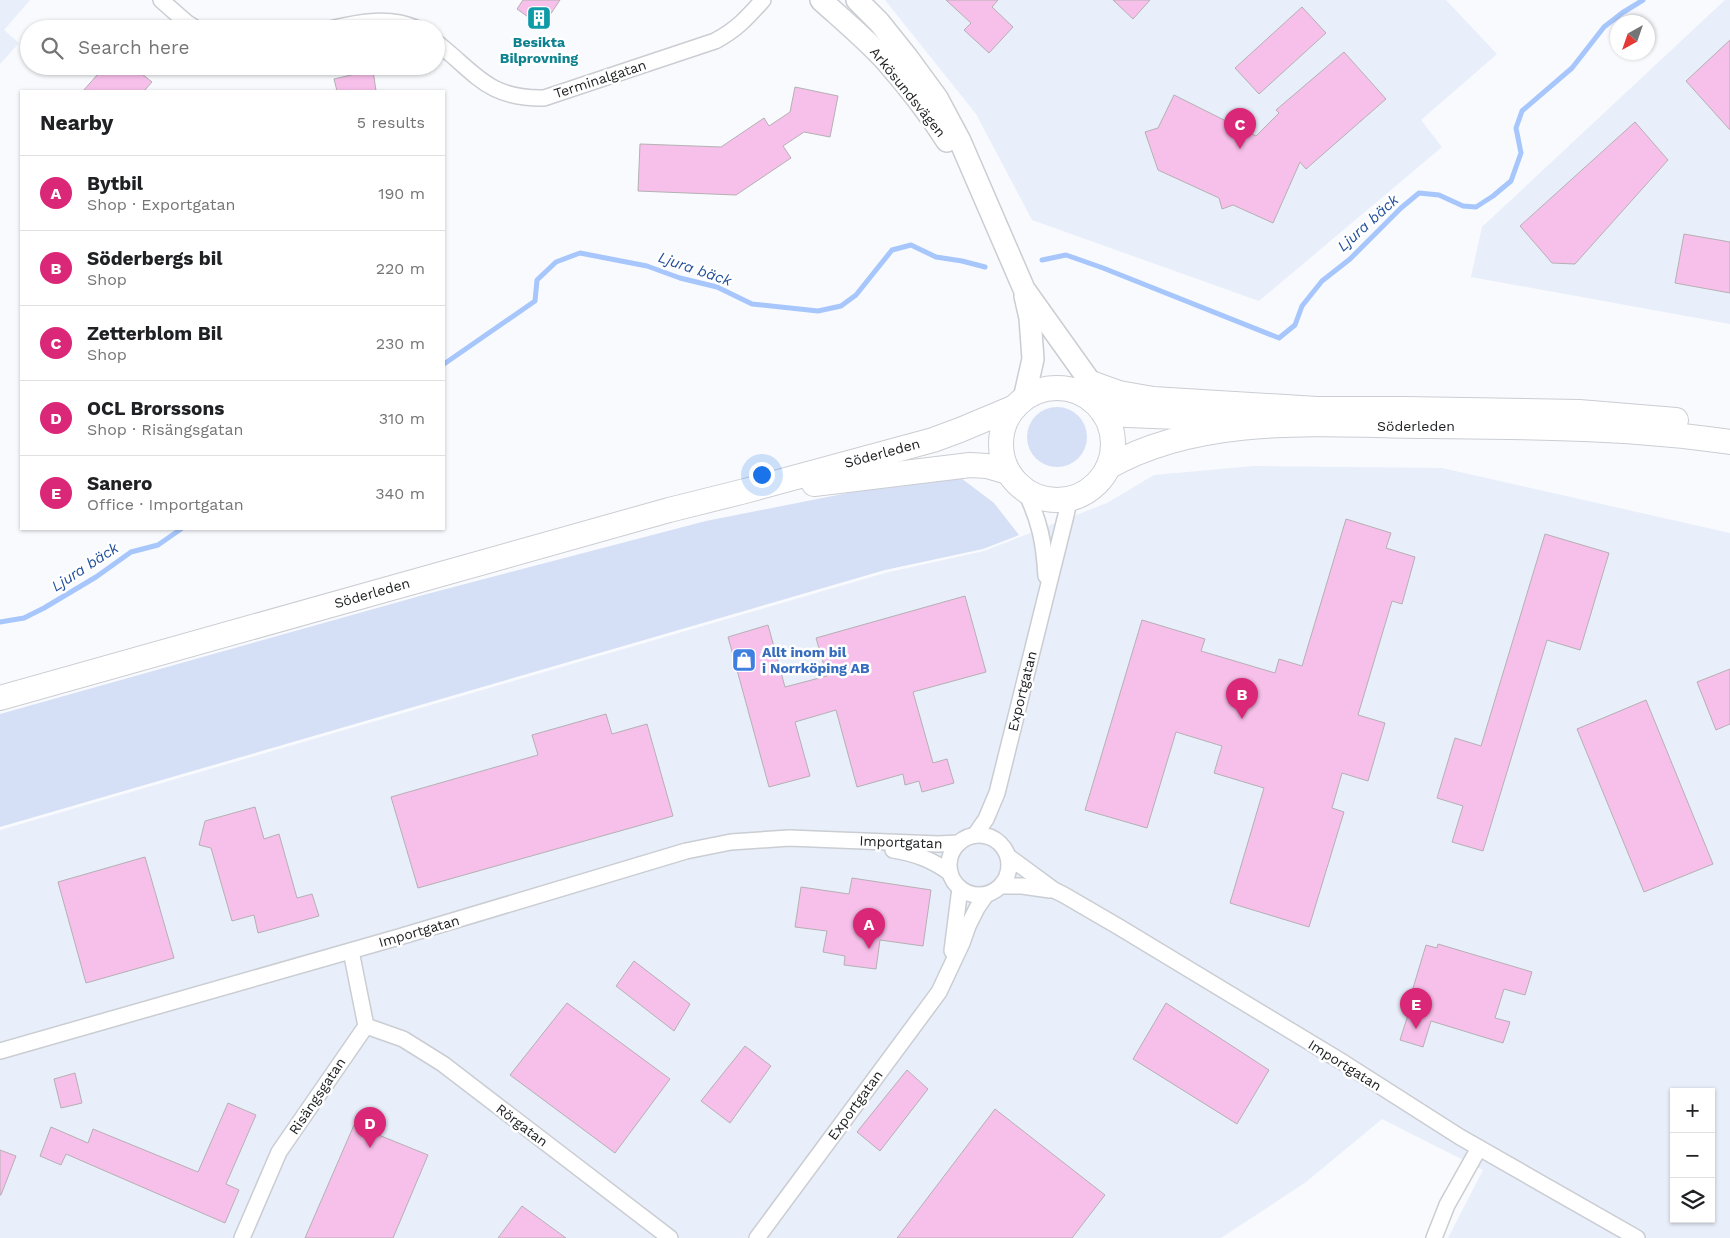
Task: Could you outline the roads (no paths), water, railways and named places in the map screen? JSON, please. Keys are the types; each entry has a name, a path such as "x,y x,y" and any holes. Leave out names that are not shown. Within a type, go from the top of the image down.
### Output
{"main road":[{"name":"Arkösundsvägen","path":"821,0 885,60 942,134 982,195"},
{"name":"Arkösundsvägen","path":"857,0 901,50 937,98 960,141 1024,289 1091,383 1102,411"},
{"name":"Arkösundsvägen","path":"1019,403 1033,359 1030,318 1024,289"},
{"name":"Söderleden","path":"1091,383 1119,393 1153,399 1317,409"},
{"path":"1046,389 1064,389 1081,393 1102,411 1112,434 1111,456 1108,467 1094,486 1074,497 1049,500 1025,491 1016,482 1004,462 1001,436 1006,420 1019,403 1034,393 1046,389"},
{"name":"Söderleden","path":"0,698 669,510 933,440 1019,403"},
{"name":"Söderleden","path":"1102,411 1177,417 1317,409 1579,412 1730,425"},
{"name":"Söderleden","path":"1108,467 1143,449 1170,440 1224,430 1274,426 1481,426 1668,435 1730,442"},
{"name":"Söderleden","path":"745,491 808,485 942,452 983,448 1004,462"}],"street":[{"path":"161,0 184,20"},
{"name":"Terminalgatan","path":"445,50 463,67 496,90 513,96 544,98 715,41 729,34 742,24 763,0"},
{"name":"Exportgatan","path":"1025,491 1036,514 1041,532 1045,555 1047,588"},
{"name":"Exportgatan","path":"975,835 986,818 996,793 1068,506 1074,497"},
{"name":"Exportgatan","path":"996,793 998,841"},
{"path":"975,835 987,836 998,841 1008,857 1009,873 1001,886 986,894 977,895 968,893 960,888 954,882 950,873 950,857 959,843 969,836 975,835"},
{"name":"Importgatan","path":"0,1051 351,951 686,851 732,842 789,838 938,844 959,843"},
{"name":"Importgatan","path":"843,840 916,854 937,863 950,873"},
{"name":"Importgatan","path":"1008,857 1054,890 1136,937 1336,1058 1479,1148 1637,1238"},
{"name":"Importgatan","path":"1001,886 1022,886 1054,890"},
{"name":"Exportgatan","path":"949,969 957,923 960,888"},
{"name":"Exportgatan","path":"757,1238 939,992 977,908 986,894"},
{"path":"351,951 366,1026"},
{"name":"Risängsgatan","path":"242,1238 279,1152 366,1026"},
{"name":"Rörgatan","path":"366,1026 404,1039 443,1064 670,1238"},
{"path":"1434,1238 1447,1205 1479,1148"}],"waterway":[{"name":"Ljura bäck","path":"1042,260 1066,255 1279,338 1295,325 1302,306 1322,281 1350,259 1401,208 1419,193 1439,195 1463,206 1476,207 1511,181 1521,153 1516,128 1522,111 1572,68 1604,27 1643,0"},
{"name":"Ljura bäck","path":"445,363 535,301 537,280 556,262 580,253 647,266 680,278 717,287 752,304 818,311 841,306 856,295 892,250 911,245 936,257 985,267"},
{"name":"Ljura bäck","path":"0,622 24,618 44,608 96,577 131,552 158,545 180,530"}],"place":[{"name":"Besikta Bilprovning","path":"539,18"},
{"name":"Zetterblom Bil","path":"1240,149"},
{"name":"Allt inom bil i Norrköping AB","path":"744,660"},
{"name":"Söderbergs bil","path":"1242,719"},
{"name":"Bytbil","path":"869,949"},
{"name":"Sanero","path":"1416,1029"},
{"name":"OCL Brorssons","path":"370,1148"}]}
